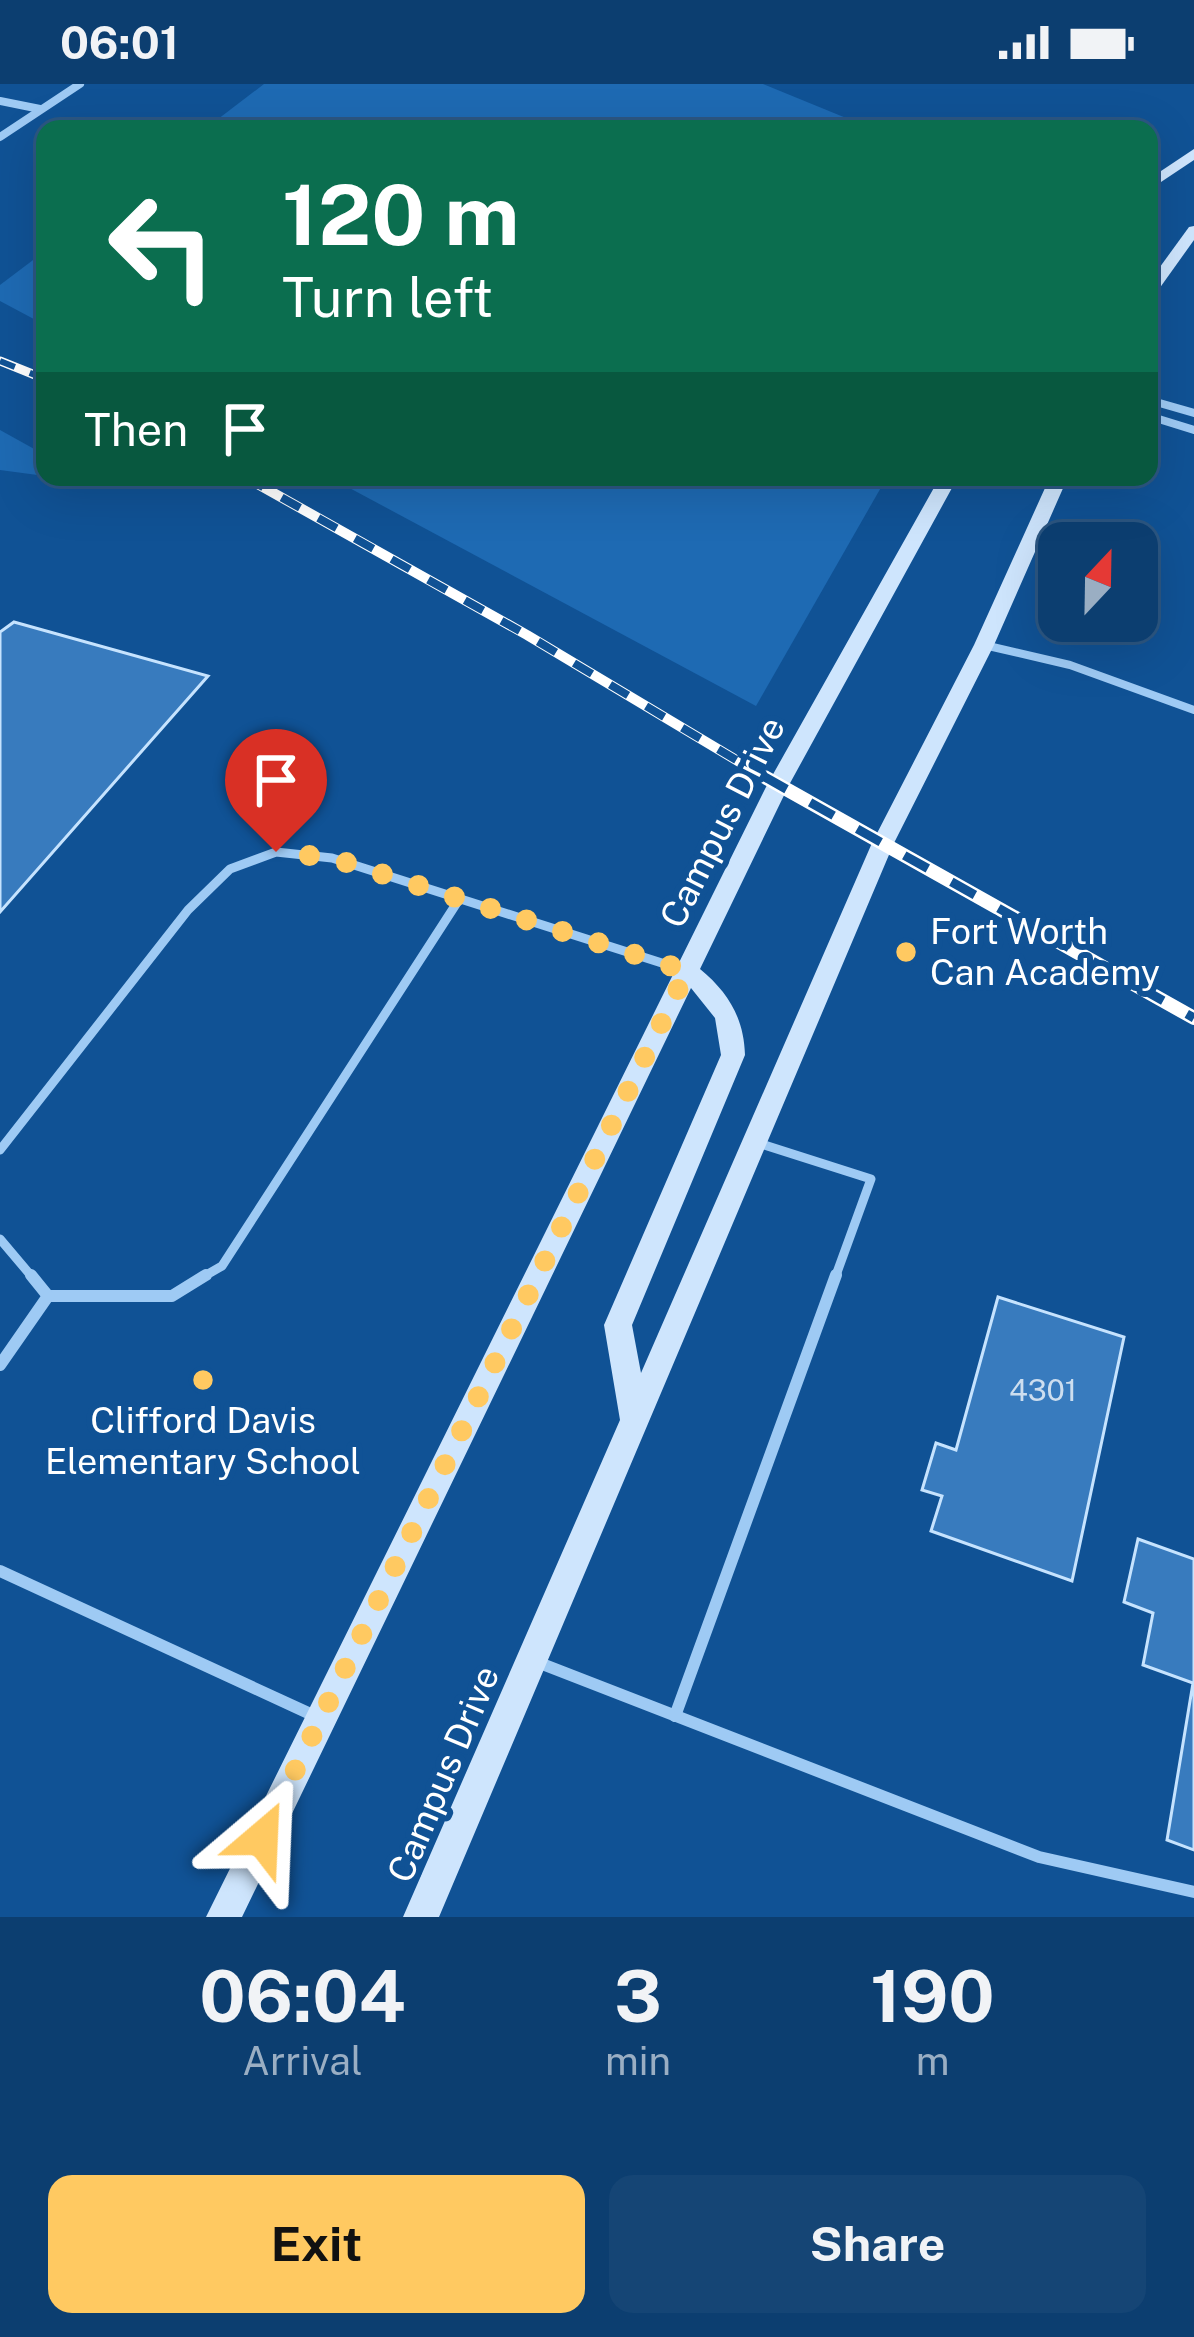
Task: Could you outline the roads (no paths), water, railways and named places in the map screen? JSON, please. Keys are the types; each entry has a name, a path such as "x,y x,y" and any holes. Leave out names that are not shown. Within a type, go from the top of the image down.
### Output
{"main road":[{"path":"1158,179 1194,153"},
{"path":"1158,280 1194,230"},
{"name":"Campus Drive","path":"224,1917 778,785 944,486"},
{"name":"Campus Drive","path":"421,1917 883,843 984,645 1056,486"},
{"path":"635,1420 618,1325 733,1055 734,1031 724,1008 687,971"}],"street":[{"path":"0,137 80,84"},
{"path":"0,101 41,109"}],"lane":[{"path":"1158,403 1194,413"},
{"path":"1158,419 1194,430"},
{"path":"984,645 1070,665 1194,710"},
{"path":"0,1150 188,910 230,869 276,852 332,858 687,971"},
{"path":"0,1239 48,1295 172,1296 222,1265 460,898"},
{"path":"675,1716 871,1179 754,1141"},
{"path":"0,1365 48,1295"},
{"path":"0,1571 321,1719"},
{"path":"532,1660 1039,1856 1194,1892"}],"railway":[{"path":"0,361 36,375"},
{"path":"261,486 527,635 768,779"},
{"path":"763,776 1194,1018"}],"place":[{"name":"Fort Worth Can Academy","path":"906,952"},
{"name":"Clifford Davis Elementary School","path":"203,1380"}]}
